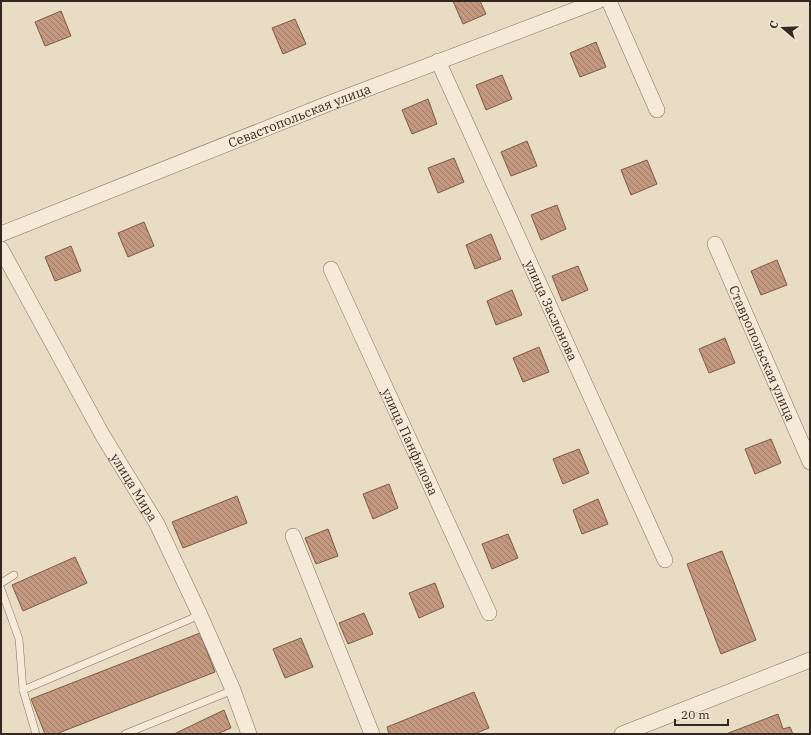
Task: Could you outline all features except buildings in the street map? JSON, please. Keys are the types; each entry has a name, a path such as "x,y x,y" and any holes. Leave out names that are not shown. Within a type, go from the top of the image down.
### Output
{"street":[{"name":"Севастопольская улица","path":"1,234 438,62 598,1"},
{"path":"609,1 657,110"},
{"name":"улица Заслонова","path":"438,62 665,560"},
{"name":"Ставропольская улица","path":"716,244 810,462"},
{"name":"улица Мира","path":"1,248 103,436 157,524 200,615 233,690 249,734"},
{"name":"улица Панфилова","path":"331,269 489,613"},
{"path":"293,536 372,734"},
{"path":"622,734 810,660"}],"lane":[{"path":"1,583 14,575"},
{"path":"1,589 19,639 23,690 36,734"},
{"path":"23,690 200,615"},
{"path":"125,734 233,690"}]}
